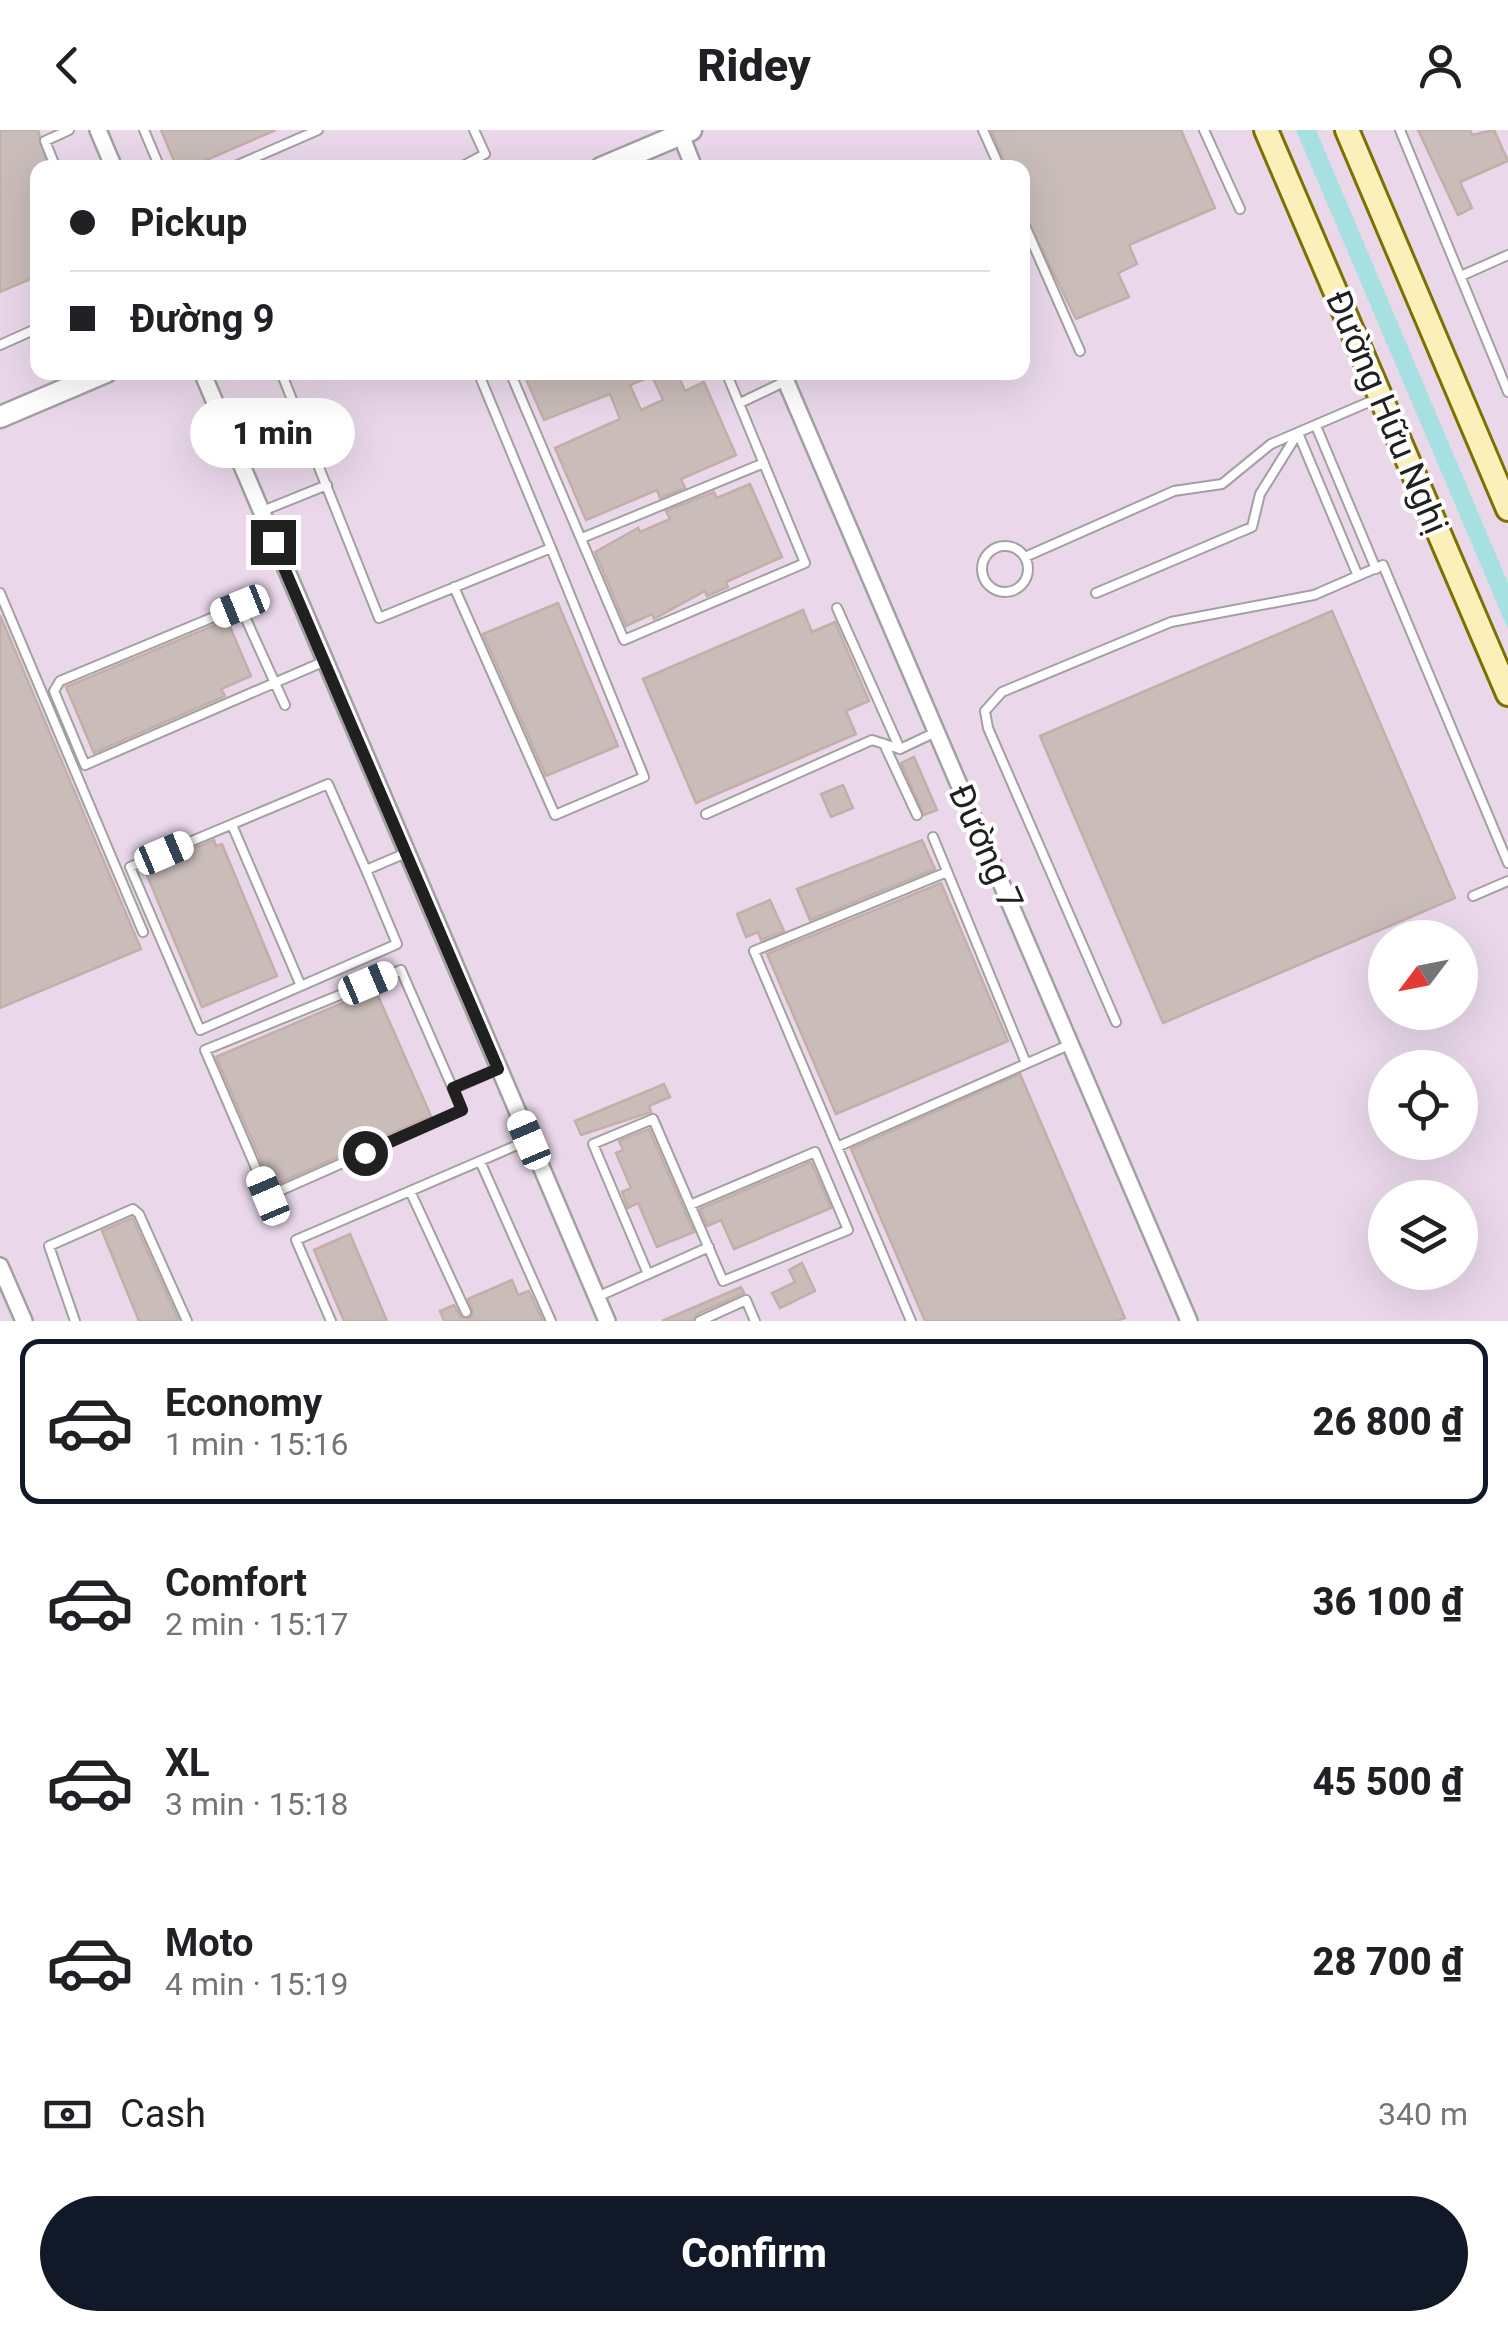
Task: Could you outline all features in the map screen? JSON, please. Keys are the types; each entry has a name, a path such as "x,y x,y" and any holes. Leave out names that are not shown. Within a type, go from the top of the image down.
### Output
{"main road":[{"name":"Đường Hữu Nghị","path":"1266,130 1508,694"},
{"path":"1347,130 1508,508"}],"street":[{"path":"98,130 111,160"},
{"path":"618,160 683,131 692,160"},
{"path":"0,417 67,380"},
{"path":"205,380 607,1321"},
{"name":"Đường 7","path":"785,380 1072,1044 1186,1320"},
{"path":"0,1266 24,1321"}],"lane":[{"path":"53,160 45,141 69,130"},
{"path":"144,130 157,160"},
{"path":"249,160 318,130"},
{"path":"474,130 485,154 474,160"},
{"path":"984,130 997,160"},
{"path":"1204,130 1240,209"},
{"path":"1400,130 1508,392"},
{"path":"1030,237 1080,352"},
{"path":"1460,276 1508,255"},
{"path":"0,345 30,332"},
{"path":"285,380 379,618 551,548"},
{"path":"454,587 555,815 644,776 481,380"},
{"path":"513,380 624,640 805,563 730,380"},
{"path":"740,402 779,380"},
{"path":"1025,557 1158,496 1222,484 1271,444 1380,397"},
{"path":"1316,426 1376,568"},
{"path":"1298,433 1358,576"},
{"path":"1096,593 1252,527 1260,494 1298,433"},
{"path":"582,538 764,463"},
{"path":"260,512 328,485"},
{"path":"998,546 1013,547 1025,557 1026,579 1015,590 1000,592 983,577 986,555 998,546"},
{"path":"1116,1022 988,728 986,707 1002,692 1171,622 1314,595 1383,565 1508,864"},
{"path":"0,593 143,932"},
{"path":"285,706 276,682 240,606 60,681 54,691 86,765 276,682 325,662"},
{"path":"837,608 900,748"},
{"path":"706,814 872,740 900,748 936,732"},
{"path":"884,744 918,815"},
{"path":"328,784 397,944 200,1030 130,868 232,825 328,784"},
{"path":"232,825 301,986"},
{"path":"933,837 1026,1063"},
{"path":"366,870 406,853"},
{"path":"911,1321 754,951 947,872"},
{"path":"1473,896 1508,881"},
{"path":"401,970 453,1088 462,1110 268,1196 205,1050 401,970"},
{"path":"837,1147 1072,1044"},
{"path":"453,1088 498,1069"},
{"path":"648,1274 593,1144 653,1119 690,1205 709,1248 723,1281 848,1230 815,1152 690,1205"},
{"path":"331,1321 296,1240 529,1140"},
{"path":"480,1161 551,1321"},
{"path":"410,1191 466,1312"},
{"path":"75,1321 49,1246 133,1208 187,1321"},
{"path":"597,1297 709,1248"},
{"path":"700,1321 746,1300 755,1321"}],"shaded area":[{"path":"0,130 1508,130 1508,1321 0,1321"}],"water":[{"path":"1296,130 1316,130 1508,583 1508,629"}],"building":[{"path":"0,130 38,130 46,160 30,160 30,279 0,292"},
{"path":"161,130 276,130 207,160 174,160"},
{"path":"991,130 1181,130 1215,208 1129,245 1137,264 1118,273 1129,297 1076,319 1030,225 1030,160 1004,160"},
{"path":"1418,130 1470,130 1472,135 1494,130 1508,161 1460,182 1472,208 1458,215"},
{"path":"526,380 642,380 630,385 641,410 663,400 654,380 680,380 685,391 704,382 736,455 681,479 685,488 660,498 657,490 586,520 555,448 620,419 610,394 544,420"},
{"path":"750,484 782,557 726,582 728,587 707,596 705,591 654,619 652,614 626,626 595,552 638,528 640,532 670,519 666,511 714,492 717,498"},
{"path":"558,603 618,746 546,776 483,634"},
{"path":"803,610 812,632 835,622 869,701 846,711 856,734 696,803 643,679"},
{"path":"1332,611 1455,898 1404,920 1368,920 1368,935 1163,1023 1040,736"},
{"path":"0,615 141,949 0,1008"},
{"path":"227,620 251,676 221,689 225,696 94,753 66,687"},
{"path":"914,757 937,810 924,815 901,763"},
{"path":"843,785 853,808 831,817 821,794"},
{"path":"214,840 216,846 222,844 277,976 202,1007 147,875 151,873 149,867"},
{"path":"922,840 935,869 810,920 797,889"},
{"path":"941,883 1008,1041 836,1114 767,954"},
{"path":"770,900 784,931 761,940 758,932 746,937 737,914"},
{"path":"375,989 431,1116 272,1186 216,1057"},
{"path":"1020,1074 1125,1318 925,1321 851,1149"},
{"path":"664,1084 670,1097 649,1106 651,1112 581,1135 575,1121"},
{"path":"649,1129 694,1232 657,1247 638,1203 628,1208 622,1192 631,1188 616,1153 623,1150 619,1141"},
{"path":"811,1162 831,1208 734,1249 721,1220 707,1226 700,1209"},
{"path":"132,1218 179,1321 139,1321 102,1231"},
{"path":"350,1234 387,1321 344,1321 314,1250"},
{"path":"802,1263 815,1291 780,1308 772,1293 795,1282 789,1270"},
{"path":"512,1280 518,1295 529,1291 543,1321 444,1321 440,1311 454,1305 461,1317 470,1318 473,1312 468,1299"},
{"path":"741,1287 744,1293 697,1314 693,1321 662,1321"}],"route":[{"path":"273,542 498,1069 453,1088 462,1110 365,1153"}]}
